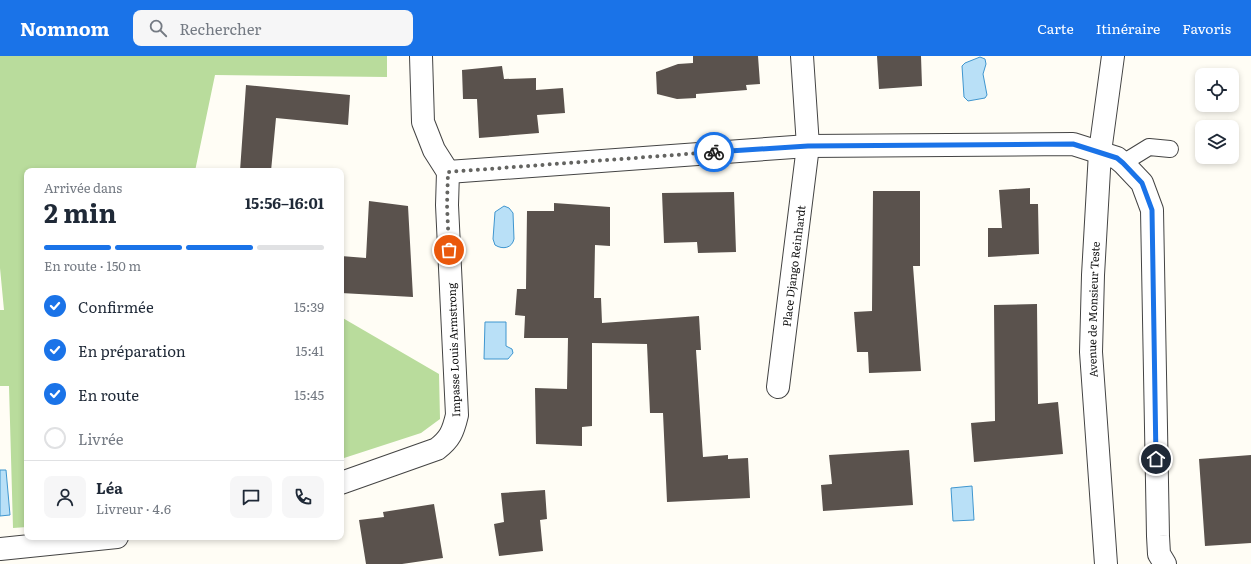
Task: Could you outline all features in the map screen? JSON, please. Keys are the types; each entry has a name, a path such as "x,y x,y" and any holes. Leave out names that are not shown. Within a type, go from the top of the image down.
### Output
{"street":[{"path":"421,56 423,122 434,150 448,172 808,146 1073,144 1117,158 1142,183 1152,210 1158,536 1159,554 1165,564"},
{"name":"Place Django Reinhardt","path":"778,387 808,146 802,56"},
{"name":"Avenue de Monsieur Teste","path":"1106,564 1091,352 1093,275 1100,152 1113,56"},
{"name":"Impasse Louis Armstrong","path":"344,482 437,449 447,441 454,429 457,416 447,205 448,172"},
{"path":"0,549 88,540"}],"lane":[{"path":"1123,163 1149,147 1170,149"}],"green space":[{"path":"0,56 387,56 387,77 215,75 196,168 24,168 24,527 13,528 9,386 0,386 0,310 4,310 0,268"},
{"path":"344,319 439,374 440,419 421,433 344,458"}],"water":[{"path":"980,57 985,59 986,64 983,74 987,95 985,98 968,101 964,97 962,66 965,63"},
{"path":"504,206 509,208 513,213 514,239 509,246 504,248 495,245 493,239 495,212"},
{"path":"485,322 506,322 506,346 512,349 513,353 508,359 484,359"},
{"path":"0,470 6,470 10,515 0,516"},
{"path":"972,486 974,520 953,521 951,488"}],"building":[{"path":"693,56 758,56 760,84 746,85 747,90 696,94 696,98 677,99 657,94 656,72 678,64 693,63"},
{"path":"877,56 921,56 922,86 879,89"},
{"path":"502,66 504,79 536,78 536,90 563,88 565,113 537,115 539,133 479,138 477,99 463,99 462,70"},
{"path":"246,85 350,95 348,125 276,118 271,168 240,168"},
{"path":"1030,188 1030,204 1038,204 1039,254 988,257 988,228 1002,228 999,190"},
{"path":"873,191 920,191 920,266 913,266 921,371 869,373 868,352 857,352 854,312 872,311"},
{"path":"734,192 736,252 698,253 697,242 664,243 662,193"},
{"path":"369,201 408,206 413,297 344,293 344,256 366,258"},
{"path":"554,203 610,207 610,246 595,245 594,298 601,298 602,323 699,316 701,350 696,350 703,457 728,455 728,459 748,458 750,498 667,502 663,413 650,413 647,344 592,343 592,426 582,427 582,446 536,444 535,388 567,389 568,338 524,338 525,316 515,315 517,289 526,289 527,211 554,211"},
{"path":"1037,304 1038,404 1058,402 1063,454 974,462 971,423 995,421 994,305"},
{"path":"909,450 913,505 823,511 821,485 832,484 829,455"},
{"path":"1251,455 1251,543 1205,546 1199,459"},
{"path":"545,490 547,519 540,520 543,551 499,556 494,524 504,522 501,493"},
{"path":"434,504 443,558 402,564 366,564 359,520 384,517 383,512"}],"way so far":[{"path":"449,250 447,205 448,172 714,152"}],"route":[{"path":"714,152 808,146 1073,144 1117,158 1133,172 1142,183 1152,210 1156,459"}]}
